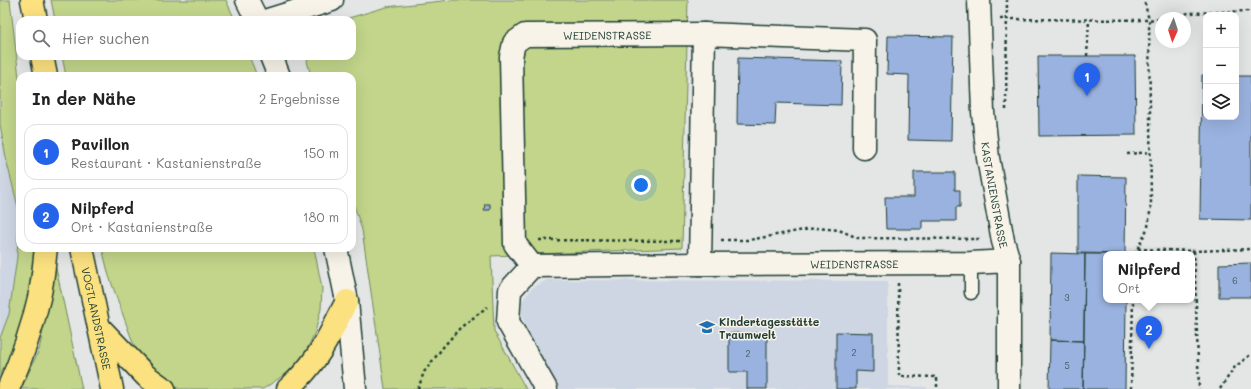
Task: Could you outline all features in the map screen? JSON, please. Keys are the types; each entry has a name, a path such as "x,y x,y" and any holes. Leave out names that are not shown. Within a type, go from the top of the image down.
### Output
{"main road":[{"path":"32,0 35,16"},
{"path":"43,60 45,72"},
{"path":"8,389 27,340 39,297 45,252"},
{"name":"VOGTLANDSTRASSE","path":"83,252 112,389"},
{"path":"288,389 298,380 317,356 347,301"},
{"path":"99,327 146,376 164,389"}],"street":[{"path":"246,0 254,16"},
{"path":"293,16 306,14 332,0"},
{"name":"KASTANIENSTRASSE","path":"979,10 984,120 988,158 1006,251 1009,389"},
{"path":"700,264 704,34"},
{"name":"WEIDENSTRASSE","path":"864,148 865,40 704,34 525,35 514,43 511,56 515,244 532,266 971,263 1006,251"},
{"path":"273,60 277,72"},
{"path":"280,72 283,60"},
{"path":"337,252 347,301 355,389"},
{"path":"532,266 510,290 508,322 546,389"}],"lane":[{"path":"971,263 971,293"}],"path":[{"path":"1005,114 1008,0"},
{"path":"1144,0 1149,20 1151,205 1148,227 1138,249 1194,251 1251,249"},
{"path":"979,10 1008,18 1089,20 1155,19"},
{"path":"1191,13 1251,11"},
{"path":"1087,56 1089,20"},
{"path":"1128,154 1150,152"},
{"path":"537,240 749,240 815,228 839,230 858,238 973,239 1006,251"},
{"path":"897,264 899,376 937,377 937,389"},
{"path":"1195,279 1199,389"},
{"path":"418,389 424,372 460,328 510,290"},
{"path":"1131,389 1132,303"},
{"path":"1220,389 1234,368 1251,354"}],"shaded area":[{"path":"0,124 7,163 16,199 16,252 17,252 9,314 0,338"},
{"name":"Kindertagesstätte Traumwelt","path":"547,280 888,281 888,386 927,387 927,389 560,389 530,337 522,317 522,301 532,288"}],"green space":[{"path":"0,0 10,0 18,72 16,72 16,199 7,163 0,124"},
{"path":"51,0 226,0 233,16 54,16"},
{"path":"451,0 688,0 682,248 491,256 494,331 526,389 385,389 362,230 356,211 356,72 310,72 307,61 356,60 356,16 386,7"},
{"path":"63,60 251,60 255,72 65,72"},
{"path":"17,252 34,252 33,276 25,315 0,384 0,338 9,314"},
{"path":"103,252 315,252 322,288 321,309 315,332 304,356 287,373 263,389 180,389 172,386 141,360 132,340 109,276"},
{"path":"56,268 82,389 21,389 39,350"}],"building":[{"path":"888,36 953,37 951,141 908,140 909,75 887,74"},
{"path":"1038,56 1135,56 1136,135 1039,136"},
{"path":"738,58 842,61 841,105 776,103 775,125 737,124"},
{"path":"1202,75 1203,120 1239,120 1239,76 1251,76 1251,220 1200,219"},
{"path":"914,172 955,172 955,190 960,190 960,207 956,207 956,221 922,221 922,229 886,229 885,197 914,197"},
{"path":"1078,176 1126,177 1125,251 1103,251 1103,254 1078,253"},
{"path":"485,204 490,204 490,210 484,210"},
{"path":"1051,253 1085,254 1084,341 1050,340"},
{"path":"1085,254 1103,254 1103,303 1126,303 1125,389 1083,389"},
{"path":"1251,263 1251,297 1219,297 1219,264"},
{"path":"836,332 873,333 873,372 856,371 856,389 836,389"},
{"path":"729,333 767,333 767,389 747,389 747,372 729,372"},
{"path":"1050,340 1084,341 1083,389 1049,389"}],"place":[{"name":"Pavillon","path":"1087,96"},
{"name":"Kindertagesstätte Traumwelt","path":"707,327"},
{"name":"Nilpferd","path":"1149,349"}]}
